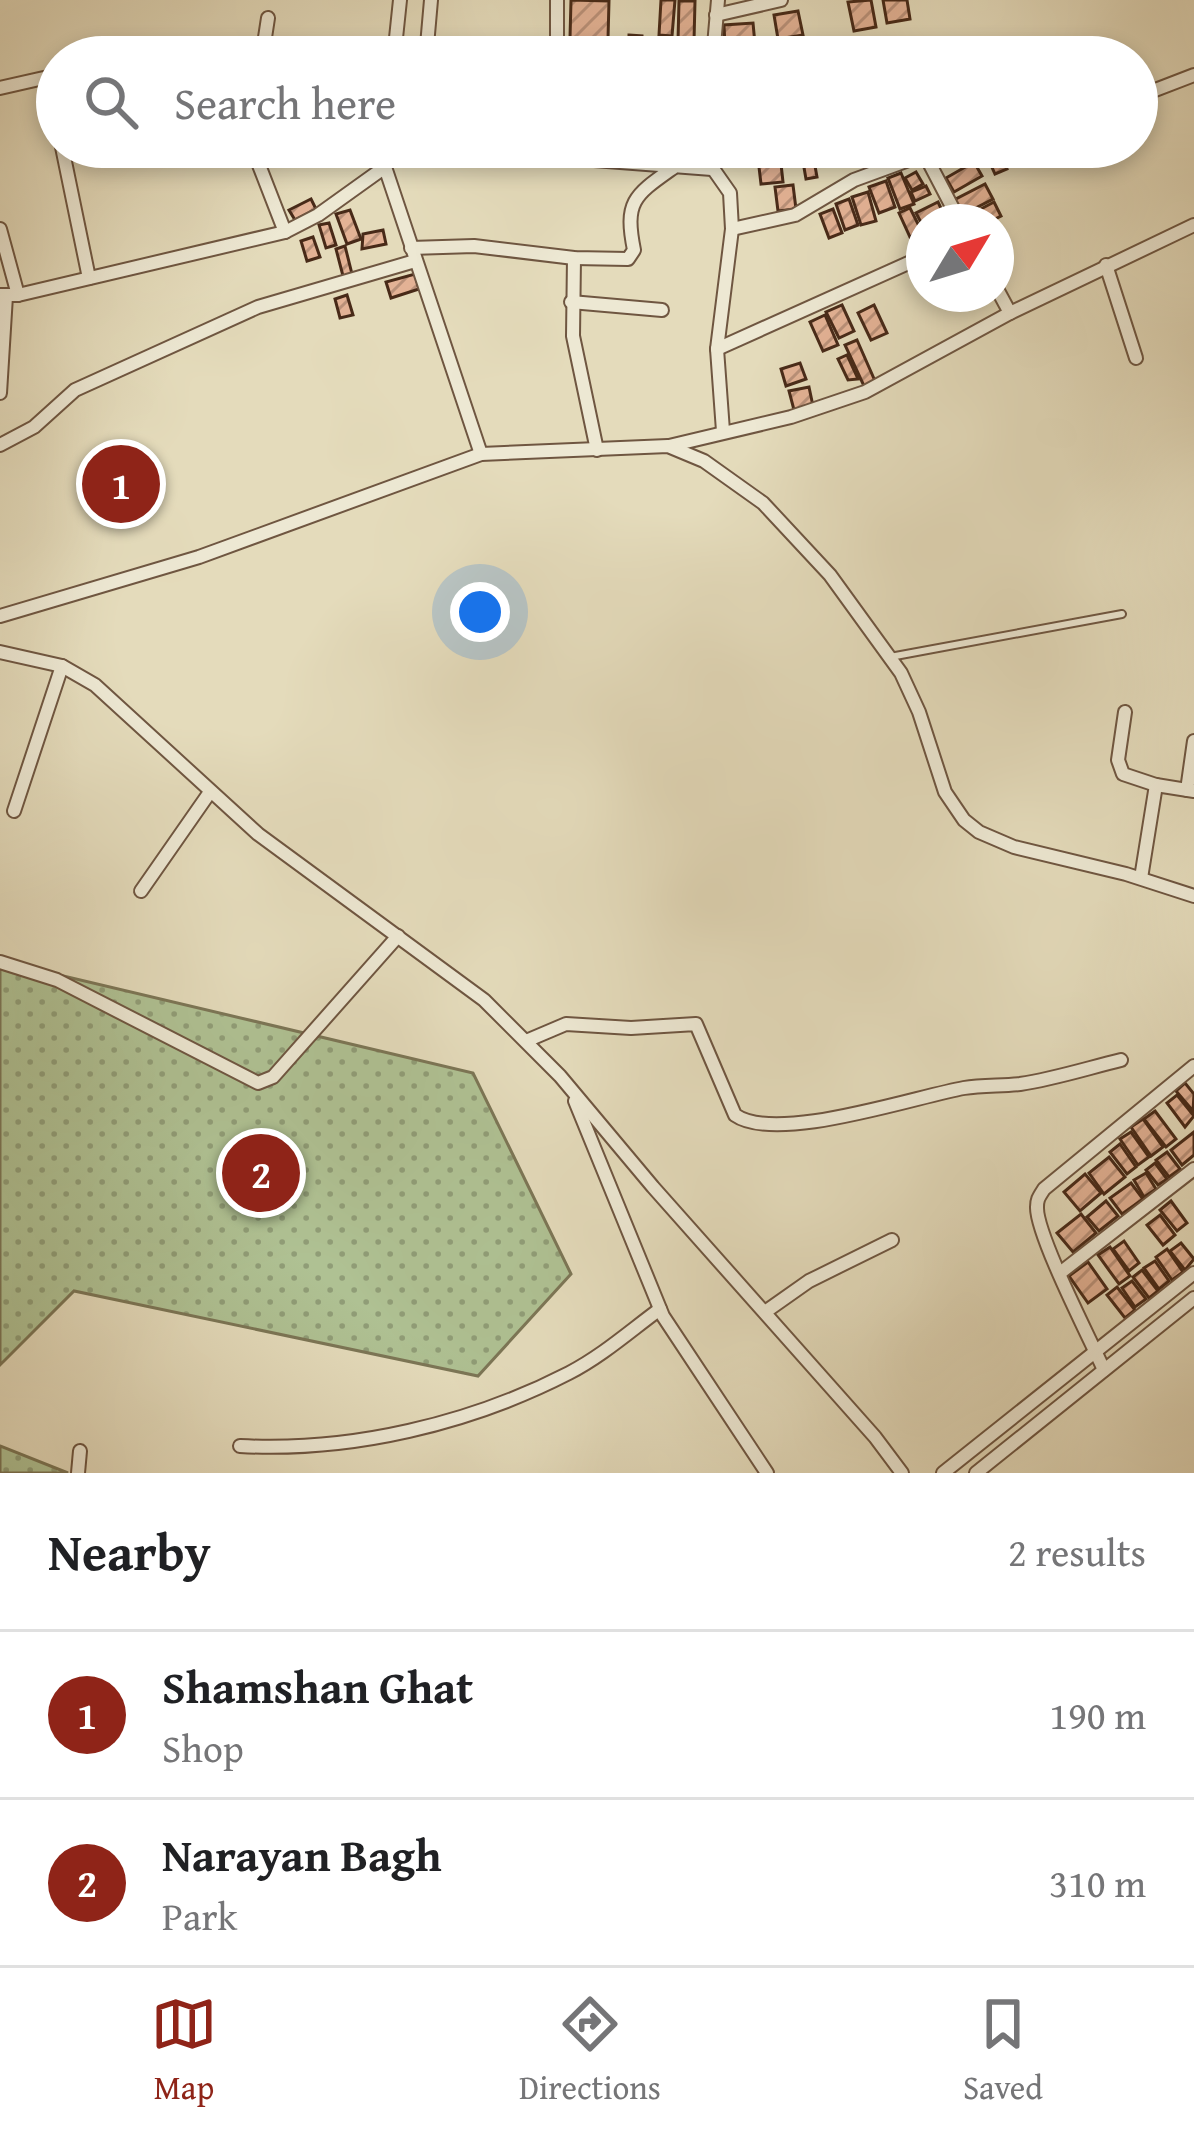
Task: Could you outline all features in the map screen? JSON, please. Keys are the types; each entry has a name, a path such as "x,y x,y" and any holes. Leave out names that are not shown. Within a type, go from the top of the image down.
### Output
{"street":[{"path":"396,36 400,0"},
{"path":"428,36 431,0"},
{"path":"556,0 557,36"},
{"path":"717,8 781,0"},
{"path":"265,36 268,18"},
{"path":"1158,89 1194,75"},
{"path":"0,88 36,80"},
{"path":"66,168 89,278"},
{"path":"260,168 285,232"},
{"path":"8,295 285,232 384,168"},
{"path":"385,168 481,454"},
{"path":"0,445 34,427 76,390 273,300 413,255 474,246 622,260 632,255 629,213 633,201 673,168 712,169 730,193 732,230 717,349 723,431"},
{"path":"732,230 795,215 882,168"},
{"path":"932,168 951,204"},
{"path":"0,616 168,568 481,454 668,446 790,417 865,392 1010,313 1191,226 1194,243"},
{"path":"0,229 8,295 0,392"},
{"path":"574,258 578,374 597,450"},
{"path":"717,349 906,264"},
{"path":"1106,265 1136,358"},
{"path":"572,302 662,310"},
{"path":"668,446 704,460 764,502 830,575 890,657 919,712 945,792 964,820 1014,847 1142,878 1194,896"},
{"path":"0,652 62,666 118,705 280,851 484,1000 571,1089 902,1473"},
{"path":"14,811 62,666"},
{"path":"1125,712 1119,768 1131,778 1191,790 1194,741"},
{"path":"1142,878 1156,785"},
{"path":"141,891 210,792"},
{"path":"0,962 57,980 258,1083 274,1077 398,936"},
{"path":"526,1041 566,1024 632,1028 696,1024 735,1115 756,1125 777,1126 966,1088 1038,1080 1121,1060"},
{"path":"1104,1370 1060,1273 1036,1202 1044,1189 1194,1066"},
{"path":"571,1089 660,1310 767,1473"},
{"path":"1060,1273 1194,1169"},
{"path":"765,1312 809,1281 892,1240"},
{"path":"943,1473 1194,1273"},
{"path":"976,1473 1194,1298"},
{"path":"240,1446 292,1449 426,1428 570,1372 660,1310"},
{"path":"78,1473 80,1450"}],"lane":[{"path":"890,657 1122,614"}],"green space":[{"path":"0,961 473,1073 571,1274 478,1376 74,1291 0,1365"},
{"path":"0,1446 68,1473 0,1473"}],"building":[{"path":"571,0 609,1 608,36 570,36"},
{"path":"661,0 675,0 672,36 659,35"},
{"path":"871,0 876,27 854,31 848,2"},
{"path":"883,0 907,0 910,19 887,23"},
{"path":"679,1 695,1 694,36 678,36"},
{"path":"798,11 803,35 778,36 774,15"},
{"path":"753,23 754,36 725,36 724,25"},
{"path":"759,168 781,168 783,182 761,184"},
{"path":"804,168 815,168 817,177 806,179"},
{"path":"964,168 977,168 982,176 954,192 946,178"},
{"path":"916,172 923,184 912,190 905,178"},
{"path":"901,173 914,204 900,209 888,178"},
{"path":"886,181 895,207 879,213 869,187"},
{"path":"985,184 993,199 983,204 956,204 954,200"},
{"path":"793,185 796,209 778,211 775,187"},
{"path":"926,186 930,194 915,201 911,192"},
{"path":"868,192 876,221 861,225 852,197"},
{"path":"311,199 316,209 295,220 289,210"},
{"path":"849,199 858,225 845,230 836,204"},
{"path":"833,209 842,233 829,238 820,214"},
{"path":"350,210 361,239 347,244 336,214"},
{"path":"329,223 336,245 326,248 319,225"},
{"path":"383,230 386,244 362,249 363,234"},
{"path":"313,237 320,257 307,261 301,241"},
{"path":"345,246 352,274 343,276 336,249"},
{"path":"415,274 419,289 391,298 386,282"},
{"path":"347,295 353,315 340,318 335,299"},
{"path":"842,305 854,331 839,338 826,312"},
{"path":"874,305 887,333 871,340 858,313"},
{"path":"825,315 838,345 823,351 810,322"},
{"path":"857,340 875,381 864,386 845,345"},
{"path":"847,355 858,379 848,380 838,359"},
{"path":"800,363 806,379 786,386 781,369"},
{"path":"809,387 813,406 794,410 789,391"},
{"path":"1185,1083 1194,1094 1193,1111 1176,1091"},
{"path":"1177,1095 1194,1116 1185,1127 1167,1103"},
{"path":"1155,1111 1176,1139 1166,1147 1144,1119"},
{"path":"1143,1119 1163,1147 1151,1156 1131,1127"},
{"path":"1131,1132 1149,1157 1138,1165 1120,1139"},
{"path":"1194,1132 1194,1155 1182,1165 1171,1150"},
{"path":"1120,1144 1136,1167 1127,1174 1110,1152"},
{"path":"1167,1152 1180,1169 1169,1177 1156,1160"},
{"path":"1109,1157 1125,1177 1104,1194 1089,1173"},
{"path":"1155,1163 1167,1179 1158,1185 1146,1170"},
{"path":"1146,1173 1156,1189 1144,1197 1134,1180"},
{"path":"1085,1174 1101,1193 1080,1211 1064,1192"},
{"path":"1131,1183 1143,1199 1122,1214 1110,1198"},
{"path":"1106,1201 1118,1216 1099,1231 1087,1217"},
{"path":"1171,1201 1187,1223 1177,1231 1160,1210"},
{"path":"1081,1214 1096,1233 1073,1252 1057,1233"},
{"path":"1160,1215 1175,1235 1163,1245 1147,1225"},
{"path":"1124,1241 1139,1263 1129,1271 1113,1249"},
{"path":"1181,1243 1194,1259 1185,1270 1170,1251"},
{"path":"1110,1247 1130,1276 1119,1284 1098,1255"},
{"path":"1167,1249 1183,1272 1172,1280 1156,1257"},
{"path":"1155,1261 1169,1281 1159,1289 1144,1268"},
{"path":"1088,1262 1107,1289 1088,1303 1069,1276"},
{"path":"1142,1270 1158,1291 1149,1298 1133,1277"},
{"path":"1132,1281 1146,1299 1135,1307 1122,1288"},
{"path":"1117,1287 1135,1310 1125,1318 1107,1295"}],"place":[{"name":"Shamshan Ghat","path":"121,484"},
{"name":"Narayan Bagh","path":"261,1173"}]}
